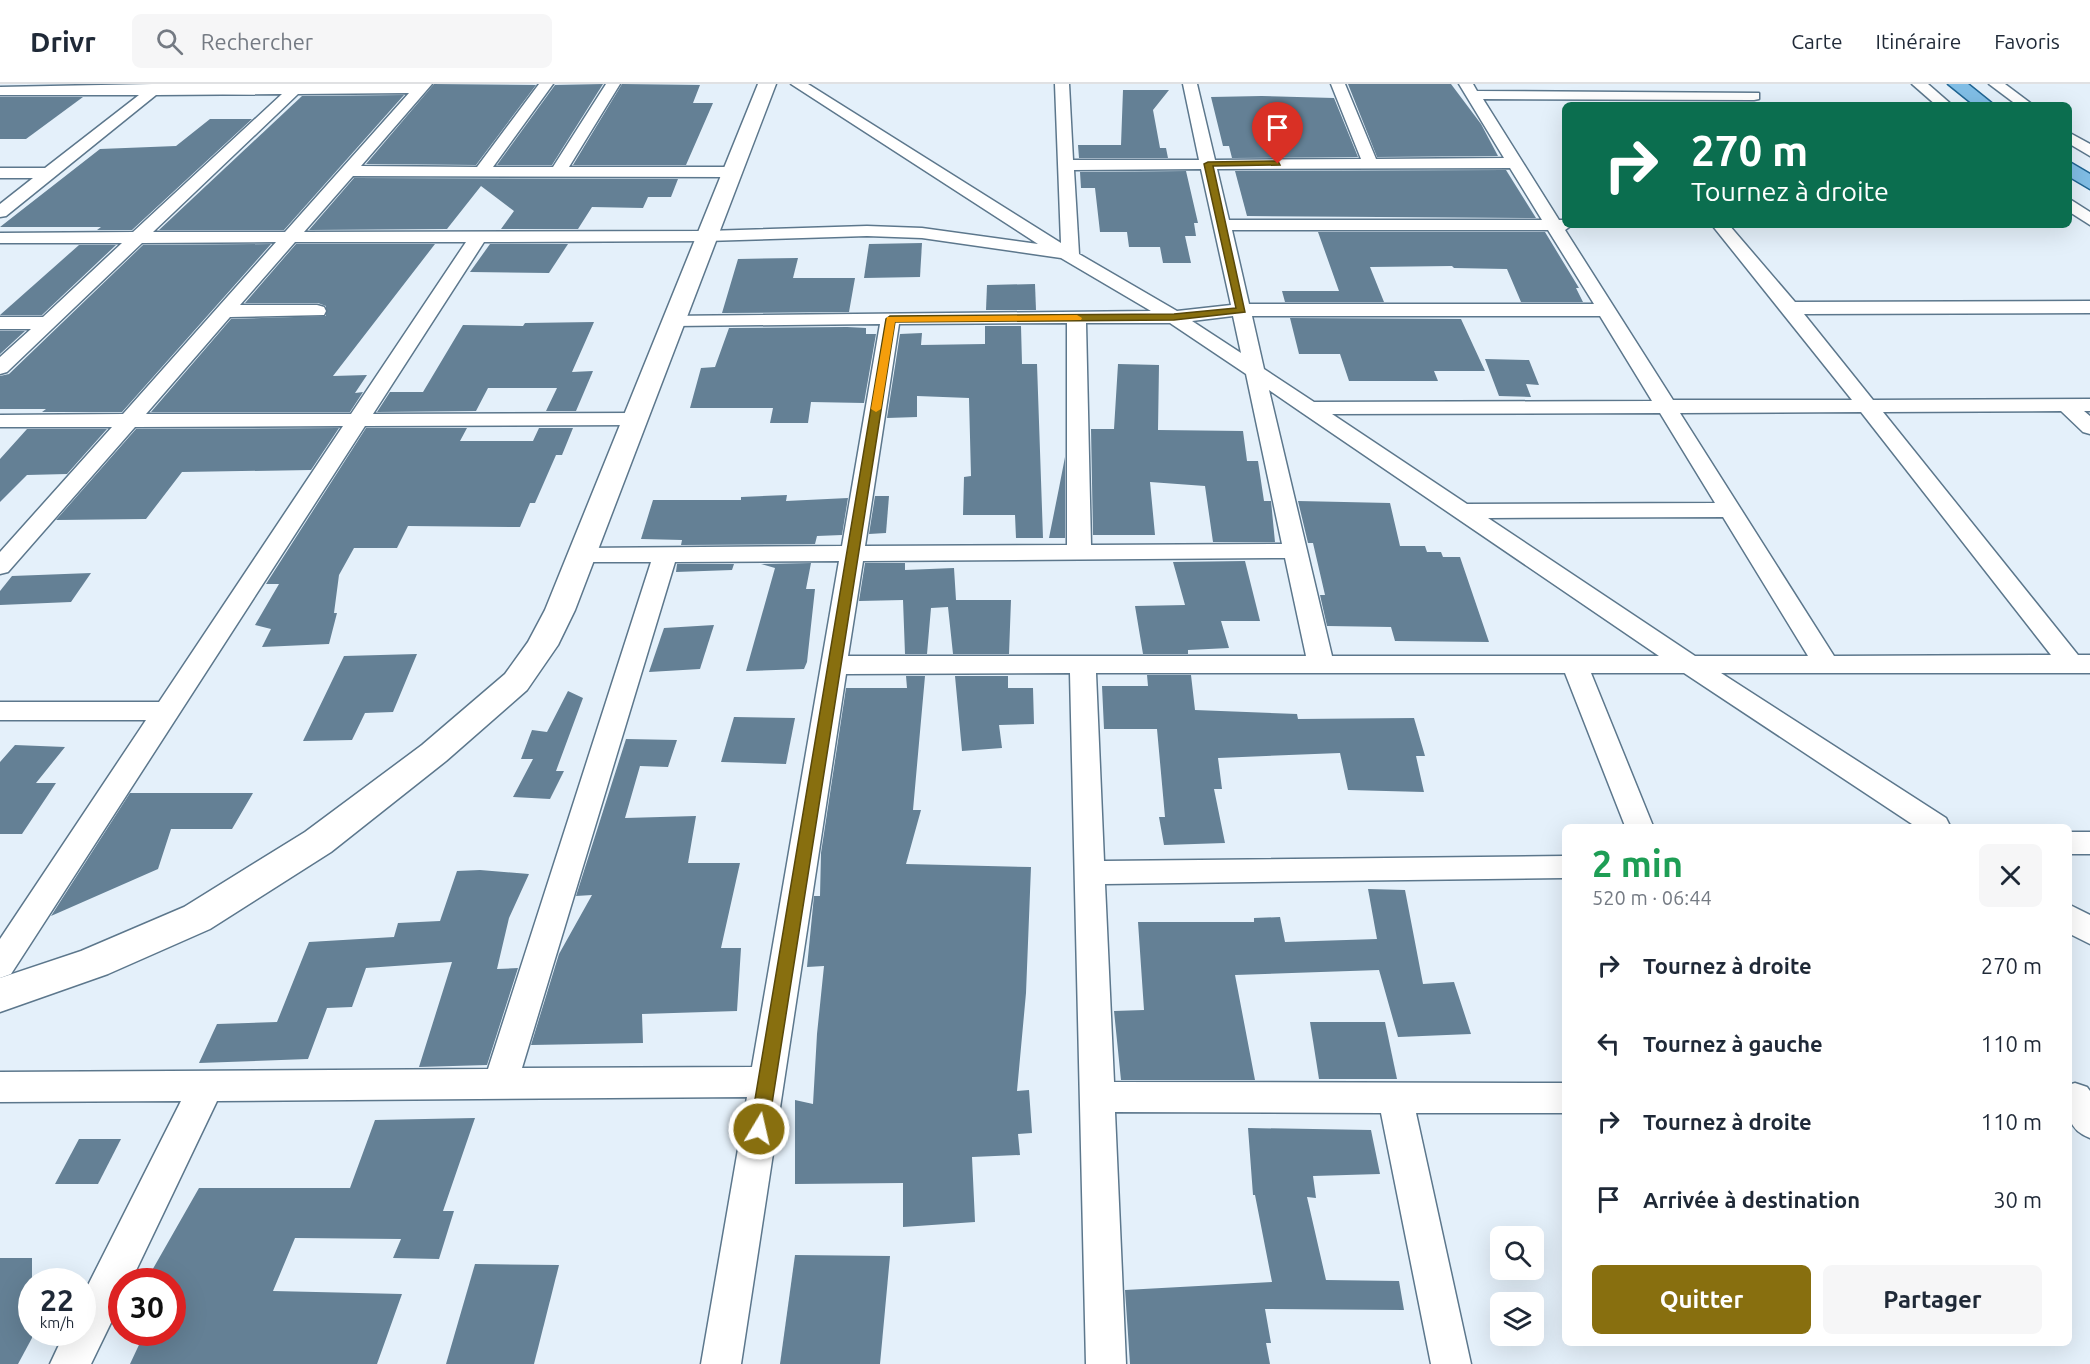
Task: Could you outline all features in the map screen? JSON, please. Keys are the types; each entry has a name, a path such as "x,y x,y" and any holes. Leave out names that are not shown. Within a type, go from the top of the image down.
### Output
{"main road":[{"path":"1957,84 1981,102"},
{"path":"2072,170 2090,183"}],"street":[{"path":"481,172 546,84"},
{"path":"558,172 612,84"},
{"path":"0,995 94,963 197,918 318,842 434,753 516,682 542,645 560,610 766,84"},
{"path":"798,84 1031,233 1174,317 1689,664 1933,824"},
{"path":"1062,84 1070,254"},
{"path":"1190,84 1321,664"},
{"path":"1338,84 1370,163"},
{"path":"1743,84 1759,100"},
{"path":"1919,84 1941,102"},
{"path":"1996,84 2022,102"},
{"path":"0,91 157,87 294,90 422,86"},
{"path":"0,567 422,86"},
{"path":"0,212 157,87"},
{"path":"0,368 294,90"},
{"path":"1470,90 1619,100 1759,100"},
{"path":"1470,90 1515,163 1559,225 1607,310 1826,664"},
{"path":"2072,138 2088,148"},
{"path":"1066,165 1515,163"},
{"path":"348,171 731,172"},
{"path":"0,173 49,173"},
{"path":"2072,206 2090,222"},
{"path":"2072,224 2090,222"},
{"path":"1222,225 1559,225"},
{"path":"1723,228 1790,308 1864,406 2081,664"},
{"path":"0,238 706,236 867,231 922,233 1070,254"},
{"path":"0,965 478,237"},
{"path":"1790,308 2090,307"},
{"path":"225,310 317,311"},
{"path":"673,320 1174,317 1241,310 1607,310"},
{"path":"1076,318 1079,552"},
{"path":"720,1364 890,319"},
{"path":"0,323 48,323"},
{"path":"2066,405 2090,429"},
{"path":"1308,408 2090,405"},
{"path":"0,421 634,419"},
{"path":"1462,511 1731,510"},
{"path":"581,555 1295,551"},
{"path":"501,1083 665,555"},
{"path":"1574,664 1638,824"},
{"path":"834,665 2081,664"},
{"path":"1083,665 1106,1364"},
{"path":"0,711 165,711"},
{"path":"2072,843 2090,843"},
{"path":"1089,873 1562,867"},
{"path":"2072,919 2090,931"},
{"path":"0,1087 767,1082"},
{"path":"70,1364 207,1085"},
{"path":"1097,1097 1562,1098"},
{"path":"1395,1098 1451,1364"}],"building":[{"path":"434,84 536,85 476,165 366,164"},
{"path":"603,84 552,165 497,165 555,85"},
{"path":"622,84 700,85 693,103 713,103 686,165 573,165"},
{"path":"1348,84 1451,84 1481,124 1498,156 1377,157"},
{"path":"1123,90 1169,90 1153,110 1160,148 1166,148 1168,158 1079,158 1078,145 1121,145"},
{"path":"404,95 284,230 159,230 302,96"},
{"path":"0,97 83,97 26,139 0,139"},
{"path":"1211,97 1334,98 1358,157 1232,158 1229,146 1223,146"},
{"path":"210,119 252,119 132,230 97,230 101,227 0,227 100,149 176,146"},
{"path":"1506,170 1536,218 1247,216 1235,171"},
{"path":"1186,171 1198,223 1194,223 1196,236 1185,236 1191,263 1163,263 1160,247 1129,247 1127,232 1100,232 1095,188 1081,188 1080,172"},
{"path":"354,178 678,179 671,197 648,197 643,208 592,207 578,229 501,229 514,211 481,186 447,229 309,230"},
{"path":"1318,232 1545,232 1579,288 1576,288 1583,302 1521,302 1507,269 1454,268 1452,266 1370,267 1384,302 1285,302 1282,291 1339,291"},
{"path":"922,243 920,277 864,278 869,244"},
{"path":"271,244 122,412 42,412 46,409 0,409 0,376 9,374 143,245"},
{"path":"296,244 435,244 333,376 367,375 355,393 363,392 350,412 151,412 231,319 326,316 326,306 318,303 245,303"},
{"path":"490,244 568,244 549,273 470,272"},
{"path":"79,245 116,245 42,315 0,315"},
{"path":"798,258 793,278 855,278 849,312 722,313 738,259"},
{"path":"1035,284 1036,310 986,310 987,285"},
{"path":"1290,318 1461,319 1485,371 1434,371 1438,381 1349,381 1340,354 1299,354"},
{"path":"594,322 572,372 593,371 576,411 546,411 557,388 488,388 476,411 377,412 390,392 423,392 463,325 523,326 525,323"},
{"path":"985,326 1021,326 1022,364 1037,364 1043,538 1016,538 1015,515 963,515 964,477 971,476 969,398 917,396 917,417 887,418 900,334 922,333 921,345 985,344"},
{"path":"729,328 866,328 866,334 876,334 864,403 811,402 808,423 770,423 773,408 690,408 701,368 715,367"},
{"path":"0,331 25,331 0,354"},
{"path":"1485,359 1529,360 1539,385 1526,384 1531,397 1499,396"},
{"path":"1118,364 1159,365 1158,430 1243,431 1247,461 1258,461 1264,501 1271,501 1275,542 1213,542 1205,486 1150,482 1155,535 1093,535 1091,429 1114,429"},
{"path":"339,428 311,470 182,472 146,519 56,520 136,429"},
{"path":"366,428 467,428 460,441 533,441 539,428 573,428 562,455 556,455 535,503 530,503 520,527 408,526 397,548 354,548 339,575 334,613 337,613 329,644 262,647 271,629 255,625 279,584 266,584"},
{"path":"27,429 107,429 67,474 27,475 0,502 0,459"},
{"path":"1065,457 1065,538 1049,538 1059,488"},
{"path":"787,495 786,501 848,498 842,535 817,536 815,544 681,545 682,540 641,539 653,500 741,500 741,497"},
{"path":"875,496 889,496 886,533 869,534"},
{"path":"1298,501 1390,503 1400,546 1425,546 1427,552 1441,552 1443,557 1460,557 1489,642 1395,641 1391,627 1327,626 1320,595 1325,595 1313,543 1308,543"},
{"path":"1245,561 1260,621 1221,621 1229,648 1188,650 1188,654 1143,654 1135,606 1185,605 1173,562"},
{"path":"811,563 806,589 815,589 807,662 804,669 746,671 775,568 761,564"},
{"path":"865,563 905,563 905,570 954,568 956,600 1011,600 1009,654 953,654 948,607 931,608 927,654 905,654 903,600 859,601"},
{"path":"677,564 734,564 732,570 676,572"},
{"path":"91,573 71,602 0,605 0,591 12,576"},
{"path":"714,625 700,669 649,672 664,628"},
{"path":"417,654 393,712 365,713 352,740 303,741 344,656"},
{"path":"1147,675 1191,675 1195,710 1297,714 1298,719 1414,718 1425,756 1416,756 1424,792 1348,790 1340,753 1218,758 1222,789 1214,789 1225,843 1164,845 1159,817 1165,817 1157,729 1104,729 1102,686 1148,686"},
{"path":"906,676 925,676 913,810 921,810 906,864 1031,867 1026,993 1017,1091 1029,1090 1032,1133 1018,1134 1020,1155 972,1157 975,1222 903,1227 903,1183 795,1184 795,1100 813,1104 824,966 807,967 814,896 820,896 821,853 846,688 907,688"},
{"path":"955,676 1008,676 1008,688 1033,688 1034,724 999,725 1002,748 962,751"},
{"path":"568,691 583,698 556,771 564,771 550,799 513,797 533,759 521,759 532,730 547,732"},
{"path":"734,717 795,718 786,764 721,762"},
{"path":"626,739 677,740 668,767 640,766 625,818 696,816 688,863 740,863 721,948 741,948 737,1011 642,1014 643,1043 531,1045 559,954 592,895 576,896"},
{"path":"15,745 65,747 36,783 56,783 22,834 0,834 0,762"},
{"path":"130,793 253,793 232,829 171,829 158,869 51,916"},
{"path":"480,870 529,874 509,918 497,969 518,968 487,1065 419,1067 452,962 366,968 352,1007 327,1008 308,1059 199,1063 217,1024 277,1022 309,942 394,937 398,923 440,921 457,871"},
{"path":"1368,889 1405,890 1423,984 1454,982 1471,1034 1398,1037 1379,970 1235,975 1255,1080 1121,1080 1114,1011 1144,1010 1138,922 1254,922 1254,918 1280,917 1285,942 1377,939"},
{"path":"1310,1022 1385,1022 1397,1079 1319,1079"},
{"path":"475,1118 443,1211 454,1211 439,1259 393,1258 401,1239 295,1238 273,1291 402,1294 377,1364 130,1364 138,1346 186,1346 186,1268 153,1268 199,1188 350,1188 375,1120"},
{"path":"1248,1128 1371,1130 1380,1174 1313,1176 1316,1198 1307,1197 1326,1280 1399,1281 1404,1310 1265,1309 1271,1343 1266,1343 1270,1364 1130,1364 1125,1290 1272,1282 1255,1195 1253,1195"},
{"path":"79,1139 121,1139 98,1184 55,1184"},
{"path":"795,1255 890,1256 880,1364 780,1364"},
{"path":"0,1258 32,1258 32,1268 18,1268 18,1346 28,1346 18,1364 0,1364"},
{"path":"475,1264 559,1265 534,1364 446,1364"}],"slow traffic":[{"path":"876,409 890,319 1077,318"}],"route":[{"path":"759,1129 890,319 1174,317 1241,310 1208,164 1278,164"}]}
